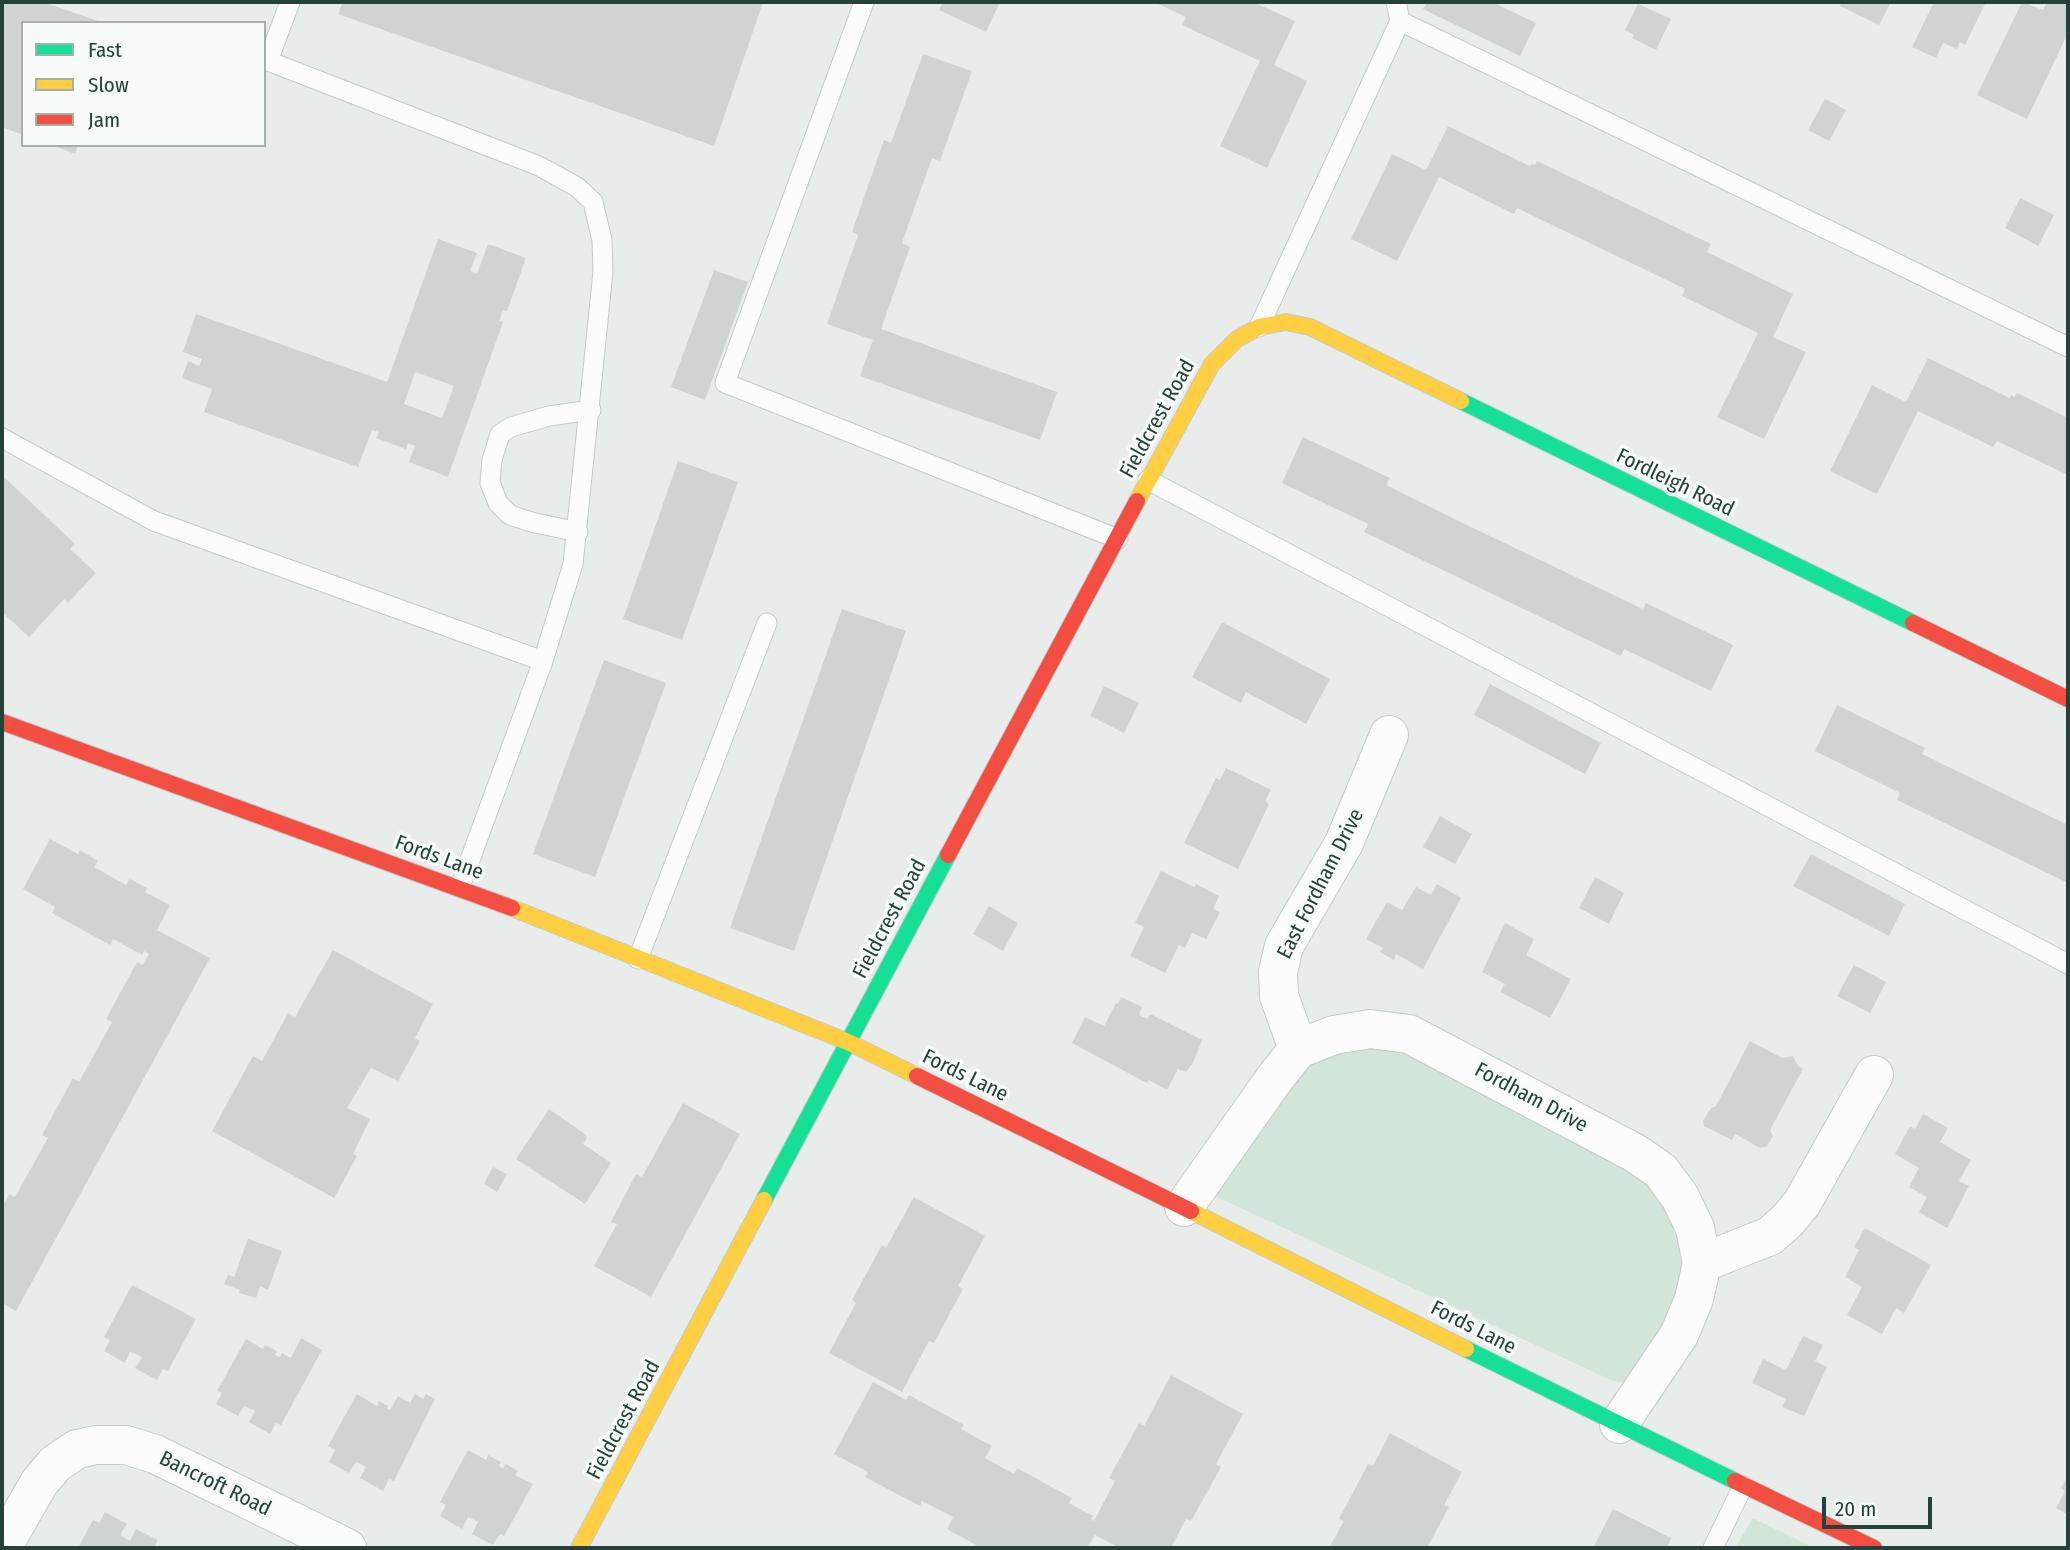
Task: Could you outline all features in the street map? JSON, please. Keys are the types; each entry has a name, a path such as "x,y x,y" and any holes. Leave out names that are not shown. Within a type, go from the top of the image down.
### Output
{"street":[{"name":"Fordleigh Road","path":"1259,327 1286,322 1310,327 2068,699"},
{"name":"Fieldcrest Road","path":"579,1548 1212,364 1237,339 1259,327"},
{"name":"Fords Lane","path":"2,722 460,887 848,1042 1184,1206 1743,1486 1874,1548"},
{"name":"East Fordham Drive","path":"1298,1049 1279,996 1278,972 1284,946 1344,843 1389,735"},
{"name":"Fordham Drive","path":"1298,1049 1334,1035 1370,1030 1409,1034 1635,1153 1661,1171 1680,1197 1695,1228 1702,1263"},
{"path":"1184,1206 1275,1077 1298,1049"},
{"path":"1619,1424 1679,1335 1694,1299 1702,1263 1770,1236 1788,1220 1802,1203 1874,1075"},
{"name":"Bancroft Road","path":"2,1548 39,1482 55,1464 77,1449 96,1445 126,1446 155,1454 347,1548"}],"lane":[{"path":"290,2 268,61 539,166 577,187 593,202 602,240 603,272 591,410 573,564 543,662 460,887"},
{"path":"864,2 725,383 1118,539"},
{"path":"1259,327 1398,11 2068,346"},
{"path":"578,532 510,515 498,503 490,483 492,460 500,434 511,427 549,416 591,410"},
{"path":"2,438 154,521 543,662"},
{"path":"1148,480 2068,964"},
{"path":"638,959 767,623"},
{"path":"1713,1548 1743,1486"}],"green space":[{"path":"1341,1046 1409,1050 1665,1192 1687,1256 1668,1335 1631,1379 1613,1381 1204,1191 1299,1071"},
{"path":"1753,1518 1814,1548 1735,1548"}],"building":[{"path":"2,2 43,2 98,21 21,21 21,134 2,127"},
{"path":"343,2 763,2 714,146 338,14"},
{"path":"943,2 1000,2 986,32 939,10"},
{"path":"1154,2 1253,2 1295,21 1274,65 1307,81 1267,168 1220,146 1260,61 1182,25 1186,17"},
{"path":"1427,2 1492,2 1536,23 1520,56 1423,9"},
{"path":"1843,2 1891,2 1879,25 1840,6"},
{"path":"1934,2 1986,2 1965,45 1960,42 1957,49 1943,43 1936,58 1912,47"},
{"path":"2022,2 2043,10 2047,2 2068,2 2068,33 2027,119 1977,95"},
{"path":"1638,4 1671,19 1656,50 1632,38 1634,35 1625,30"},
{"path":"923,54 972,71 940,161 932,158 902,243 910,247 881,329 1057,392 1040,440 860,376 873,340 827,324 858,235 852,232 884,140 891,143"},
{"path":"1825,99 1846,110 1829,141 1808,130"},
{"path":"1448,126 1530,166 1537,161 1711,244 1707,252 1793,294 1773,337 1806,352 1764,439 1717,417 1758,333 1682,296 1685,289 1517,208 1514,214 1439,177 1397,261 1351,239 1392,154 1426,170"},
{"path":"57,147 77,147 75,154"},
{"path":"2020,198 2054,215 2038,246 2005,228"},
{"path":"438,239 477,253 470,271 477,274 488,244 526,258 507,311 503,310 499,321 503,322 448,477 409,462 415,446 408,443 406,449 376,438 379,432 372,430 358,467 204,412 212,389 182,378 188,361 199,366 202,359 183,352 196,314 387,382","holes":["415,372 454,386 442,418 404,404"]},
{"path":"714,270 748,282 705,400 671,387"},
{"path":"1928,358 2010,398 2017,393 2068,418 2068,475 1997,441 1993,447 1918,411 1877,494 1830,471 1872,385 1906,402"},
{"path":"1303,437 1390,478 1386,485 1473,528 1643,609 1646,603 1733,645 1711,691 1624,649 1621,656 1364,532 1368,524 1282,483"},
{"path":"678,461 738,482 682,640 623,619"},
{"path":"2,475 75,544 70,549 96,573 68,603 64,599 29,637 2,612"},
{"path":"842,609 906,631 794,951 730,928"},
{"path":"1222,622 1330,679 1306,724 1246,692 1241,703 1192,677"},
{"path":"604,660 666,683 595,877 533,854"},
{"path":"1490,684 1601,743 1585,774 1474,715"},
{"path":"1104,686 1139,703 1124,733 1090,716"},
{"path":"1837,705 1925,748 1922,754 2068,825 2068,883 1897,800 1900,793 1815,751"},
{"path":"1226,768 1271,790 1265,801 1269,804 1238,869 1184,843 1216,778 1220,780"},
{"path":"1440,816 1472,834 1455,864 1423,847"},
{"path":"50,839 78,854 80,850 98,861 94,867 126,885 130,879 147,888 145,892 170,905 157,930 210,958 16,1311 2,1303 2,1208 9,1194 15,1197 48,1138 42,1135 73,1078 79,1082 112,1022 106,1019 137,962 143,965 149,954 144,951 142,955 113,939 110,945 52,913 55,907 23,889"},
{"path":"1811,854 1905,904 1889,936 1793,886"},
{"path":"1161,871 1219,896 1213,909 1220,912 1206,939 1192,933 1185,948 1179,945 1165,973 1130,956 1144,927 1135,923"},
{"path":"1595,877 1624,893 1609,924 1579,908"},
{"path":"1437,884 1461,898 1423,969 1396,954 1394,960 1380,952 1383,948 1366,939 1387,902 1402,910 1416,887 1431,895"},
{"path":"989,906 1018,923 1003,951 973,934"},
{"path":"1505,923 1534,939 1526,955 1571,979 1550,1018 1500,992 1505,984 1482,972"},
{"path":"333,950 433,1004 415,1038 420,1041 398,1081 371,1068 347,1108 370,1119 353,1154 357,1156 334,1198 212,1131 253,1056 262,1061 288,1013 295,1017"},
{"path":"1854,965 1886,982 1870,1013 1837,996"},
{"path":"1121,997 1142,1007 1139,1015 1147,1019 1150,1014 1202,1040 1193,1063 1186,1072 1178,1069 1167,1090 1149,1080 1147,1083 1072,1043 1085,1017 1104,1026"},
{"path":"1750,1041 1782,1058 1793,1056 1798,1066 1803,1069 1770,1130 1773,1136 1767,1146 1760,1148 1735,1134 1732,1140 1704,1126 1703,1121 1711,1108 1716,1106"},
{"path":"683,1103 740,1134 651,1297 594,1266 617,1224 611,1222 636,1174 642,1177"},
{"path":"549,1109 585,1134 587,1138 583,1144 611,1163 585,1204 516,1159"},
{"path":"1923,1114 1948,1128 1940,1142 1971,1160 1959,1181 1969,1186 1947,1228 1919,1212 1927,1197 1909,1187 1919,1168 1895,1154 1910,1126 1915,1129"},
{"path":"493,1167 507,1174 497,1192 484,1184"},
{"path":"914,1197 985,1236 958,1286 963,1289 934,1343 929,1341 902,1392 829,1353 856,1303 852,1300 882,1245 886,1248"},
{"path":"1865,1228 1931,1265 1904,1313 1896,1308 1882,1334 1847,1315 1862,1287 1845,1277 1859,1250 1854,1247"},
{"path":"248,1239 282,1251 268,1290 260,1286 256,1298 239,1293 240,1290 224,1284 228,1275 234,1277"},
{"path":"132,1285 196,1319 168,1371 163,1369 157,1380 135,1368 142,1358 136,1354 130,1352 125,1363 104,1351 110,1340 104,1337"},
{"path":"1803,1336 1823,1345 1815,1361 1827,1367 1804,1416 1782,1407 1786,1399 1752,1383 1763,1359 1786,1370"},
{"path":"301,1338 322,1350 281,1425 276,1423 270,1434 249,1422 255,1411 244,1406 238,1416 216,1404 222,1393 217,1391 246,1339 263,1349 265,1345 277,1351 275,1355 280,1357 282,1353 291,1358"},
{"path":"1171,1375 1243,1414 1216,1464 1221,1467 1191,1521 1186,1519 1171,1548 1120,1548 1095,1535 1087,1548 974,1548 976,1545 947,1529 953,1517 922,1501 920,1506 865,1477 868,1472 834,1454 873,1382 906,1400 909,1395 964,1425 961,1429 992,1446 985,1458 1014,1474 1017,1468 1072,1498 1069,1503 1093,1516 1091,1519 1094,1521 1115,1481 1109,1478 1139,1423 1144,1426"},
{"path":"357,1394 377,1406 379,1401 390,1410 398,1396 410,1403 415,1394 423,1399 426,1394 435,1399 394,1481 389,1479 383,1491 360,1478 366,1467 361,1464 356,1462 349,1473 329,1462 335,1450 328,1446"},
{"path":"1390,1433 1462,1472 1444,1505 1449,1507 1427,1548 1329,1548 1344,1521 1339,1519 1368,1464 1373,1466"},
{"path":"468,1450 486,1460 488,1455 501,1462 499,1466 503,1469 505,1464 508,1465 518,1471 515,1475 533,1484 504,1536 500,1534 493,1545 472,1534 478,1522 468,1517 462,1529 440,1516 446,1505 440,1502"},
{"path":"2068,1475 2068,1515 2056,1508 2065,1491 2061,1488"},
{"path":"1613,1509 1671,1538 1667,1548 1593,1548"},
{"path":"105,1512 127,1524 120,1535 130,1541 136,1529 158,1540 154,1548 78,1548 93,1520 99,1523"}],"traffic: fast":[{"path":"1461,401 1913,623"},
{"path":"764,1200 948,855"},
{"path":"1466,1349 1735,1481"}],"traffic: slow":[{"path":"1137,501 1212,364 1237,339 1259,327 1286,322 1310,327 1461,401"},
{"path":"512,908 848,1042 917,1076"},
{"path":"579,1548 764,1200"},
{"path":"1191,1211 1466,1349"}],"traffic: jam":[{"path":"948,855 1137,501"},
{"path":"1913,623 2068,699"},
{"path":"2,722 512,908"},
{"path":"917,1076 1191,1211"},
{"path":"1735,1481 1874,1548"}]}
